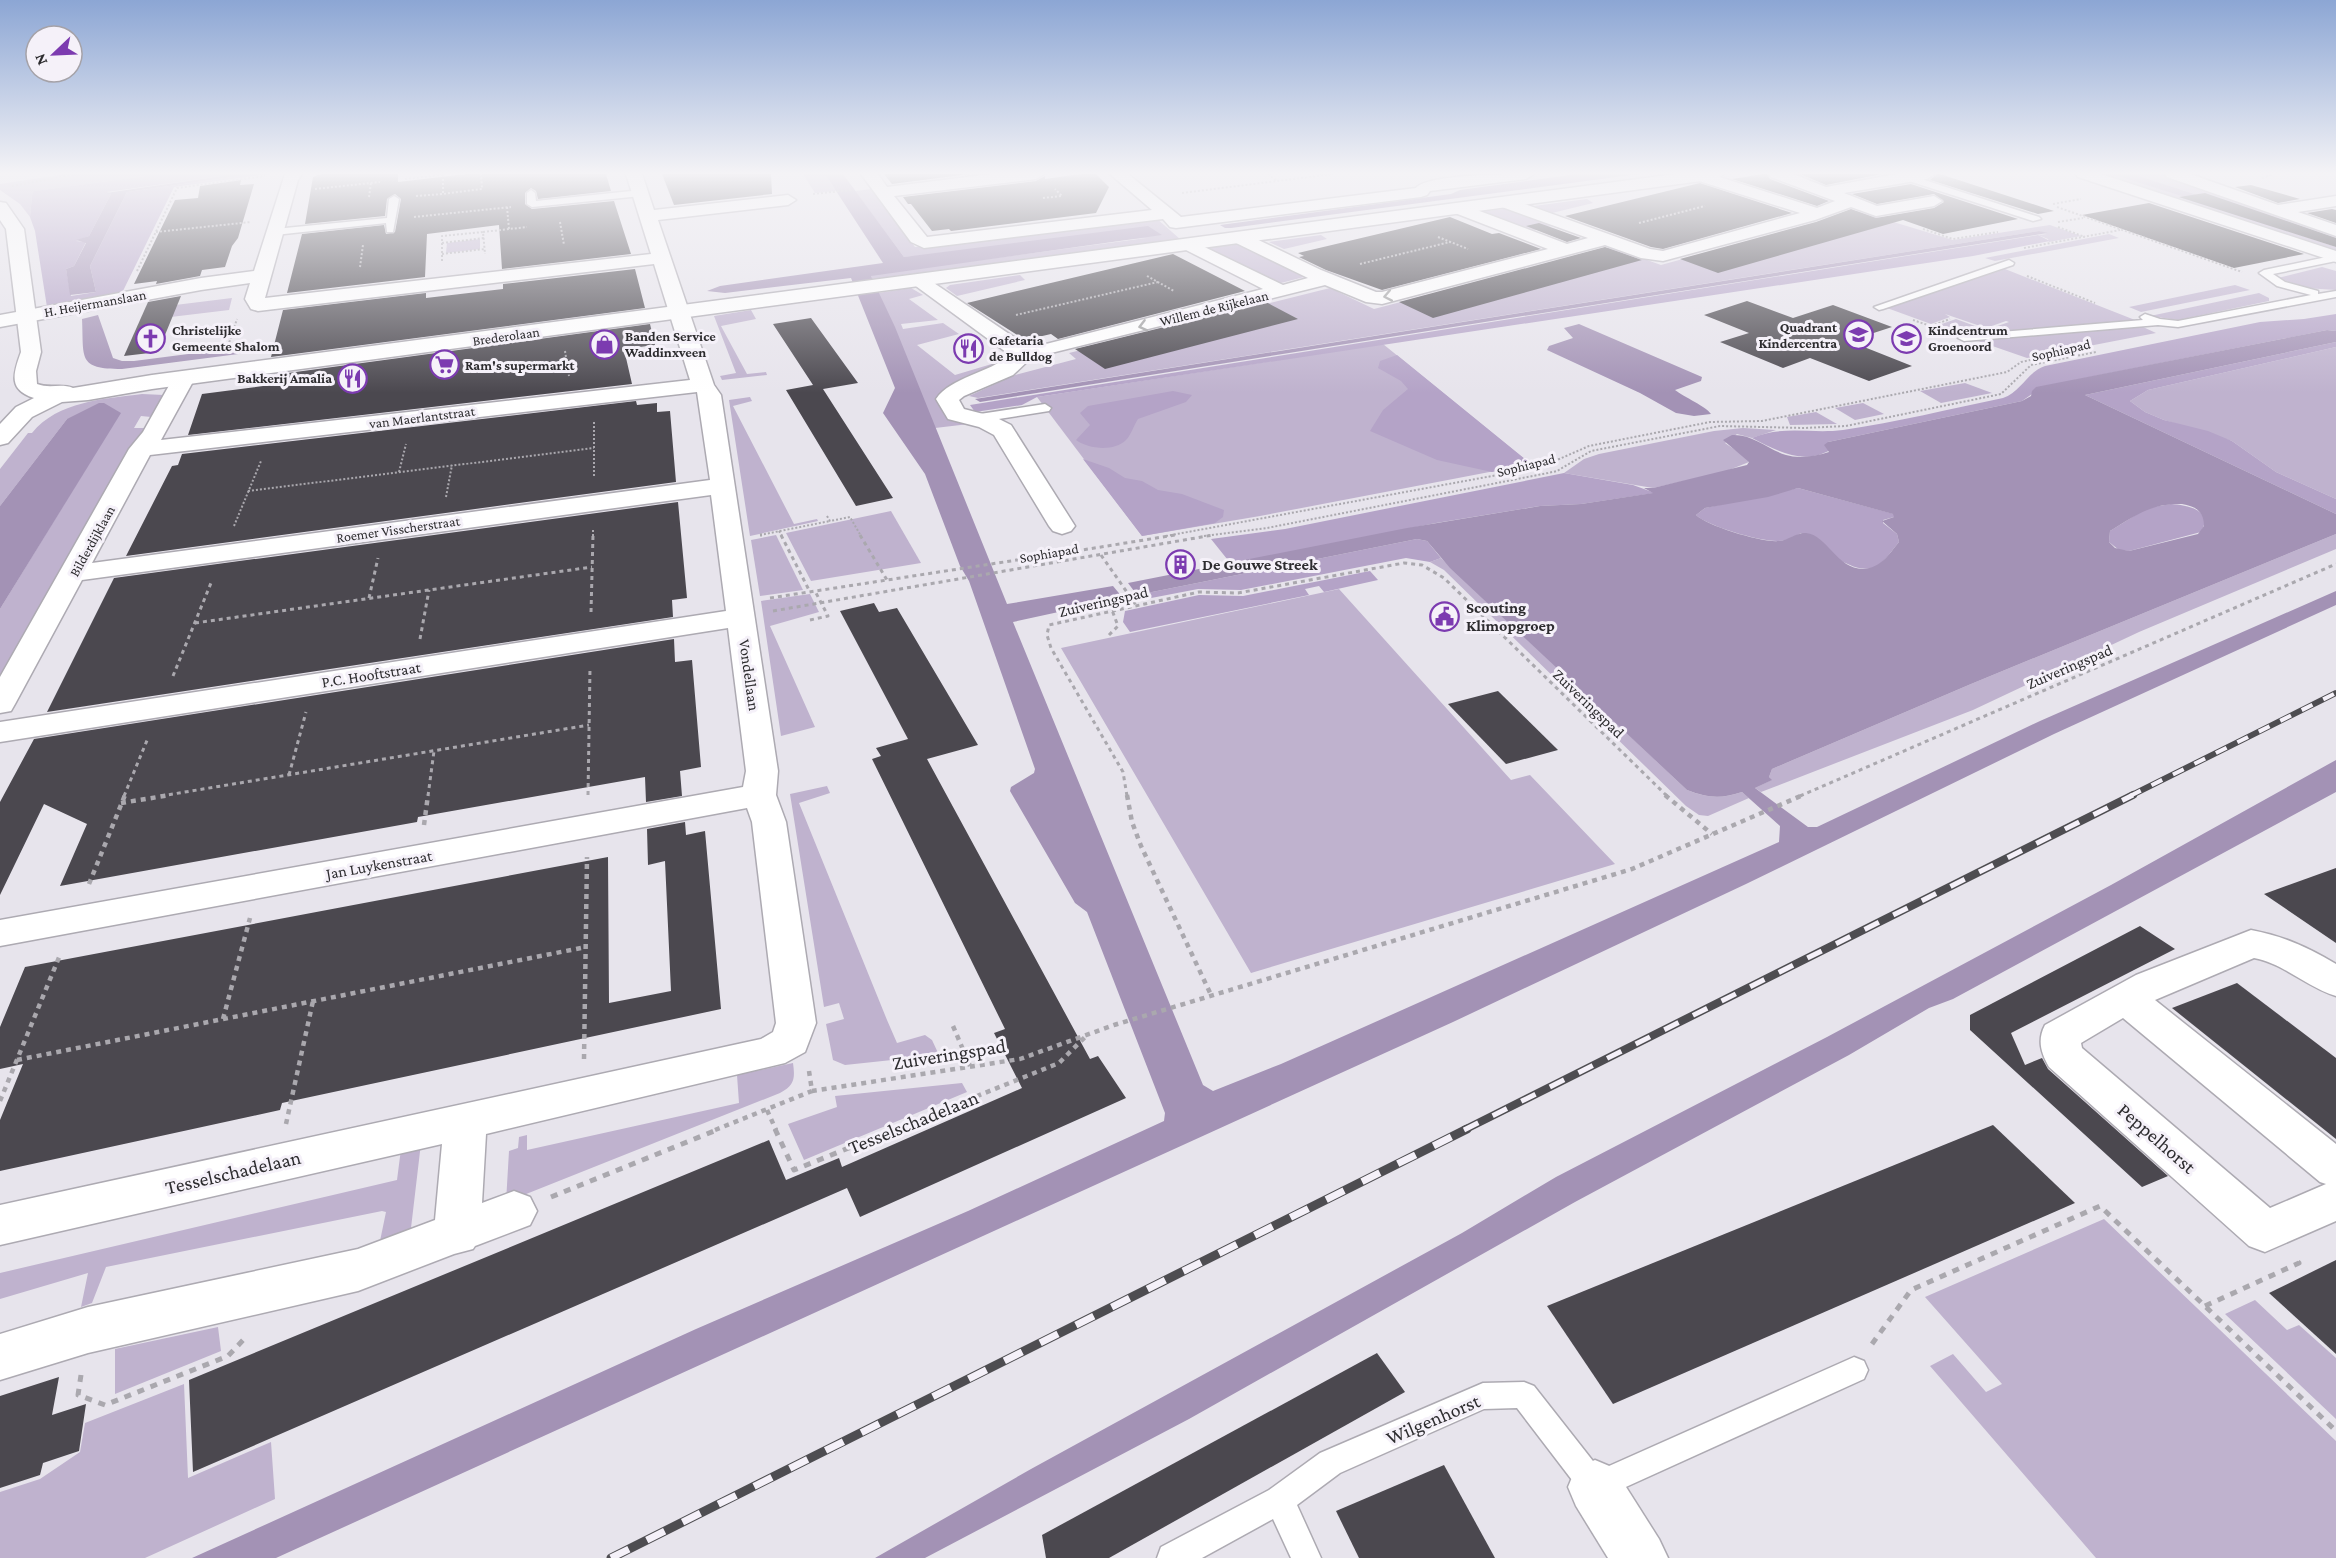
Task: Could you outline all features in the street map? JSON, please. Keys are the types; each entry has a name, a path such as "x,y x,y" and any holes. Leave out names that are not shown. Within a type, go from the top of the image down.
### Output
{"street":[{"path":"17,247 31,352 25,372 27,388 41,393 69,389"},
{"path":"271,247 255,299 258,305 663,258"},
{"name":"Vondellaan","path":"659,247 703,385 710,395 762,771 759,795 769,822 796,1023 791,1041"},
{"name":"Brederolaan","path":"69,389 100,391 153,382 1176,247"},
{"path":"1201,247 1281,291"},
{"path":"1258,247 1364,296 1382,298 1576,247"},
{"path":"1558,247 1567,250"},
{"path":"1628,247 1647,254 1663,256 1696,247"},
{"path":"2306,247 2336,257"},
{"name":"H. Heijermanslaan","path":"0,321 201,284 262,276"},
{"name":"Willem de Rijkelaan","path":"1062,526 1003,430 956,414 947,399 949,396 1005,370 1025,353 1047,350 1281,291 1322,277"},
{"path":"918,281 1014,349 1025,353"},
{"name":"Bilderdijklaan","path":"0,704 141,450 153,435 184,378"},
{"name":"van Maerlantstraat","path":"141,450 703,385"},
{"path":"0,438 24,412 69,389"},
{"name":"Roemer Visscherstraat","path":"74,573 723,486"},
{"name":"P.C. Hooftstraat","path":"0,732 591,640 740,610"},
{"name":"Jan Luykenstraat","path":"0,933 759,795"},
{"name":"Peppelhorst","path":"2265,1232 2063,1056 2059,1036 2150,985 2251,944 2273,948 2297,958 2336,982"},
{"path":"2126,999 2336,1169"},
{"name":"Tesselschadelaan","path":"0,1224 771,1052 791,1041"},
{"path":"457,1234 466,1119"},
{"path":"2265,1232 2336,1200"},
{"path":"0,1358 88,1330 358,1270 514,1211"},
{"name":"Wilgenhorst","path":"1595,1487 1640,1558"}],"lane":[{"path":"2264,273 2336,257"},
{"path":"1879,307 2006,265"},
{"path":"2264,273 2281,284 2333,294"},
{"path":"1964,338 2150,321 2183,323 2333,294"},
{"path":"2274,296 2289,301"},
{"path":"973,418 1045,408"},
{"path":"1595,1487 1854,1370"},
{"name":"Wilgenhorst","path":"1172,1558 1279,1500 1330,1463 1483,1396 1524,1395 1595,1487"},
{"path":"1279,1500 1306,1558"}],"path":[{"path":"124,298 149,247"},
{"path":"356,295 362,247"},
{"path":"441,284 442,247"},
{"path":"1322,277 1432,247"},
{"path":"1460,247 1507,266"},
{"path":"2022,249 2034,247"},
{"path":"2169,247 2245,273 2264,273"},
{"path":"442,254 485,249 487,279"},
{"path":"2006,265 2150,321"},
{"path":"1139,272 1209,309"},
{"path":"1012,316 1158,282"},
{"path":"1930,326 1955,318"},
{"name":"Sophiapad","path":"1070,552 1263,520 1541,467 1556,462 1574,450 1589,446 1710,422 1762,421 2007,372 2021,362 2100,346"},
{"path":"564,347 571,400"},
{"name":"Sophiapad","path":"740,610 822,603 1216,534 1267,528 1548,474 1591,451 1720,426 1804,428 1846,426 2001,394 2031,365 2098,352"},
{"path":"602,397 602,405 595,406 584,1066 606,1061 606,1089"},
{"path":"0,1101 272,435"},
{"path":"248,491 594,448"},
{"path":"827,516 830,521"},
{"path":"731,541 850,517 887,580"},
{"path":"369,598 385,531"},
{"path":"780,531 810,592"},
{"name":"Sophiapad","path":"740,610 815,591 1059,554"},
{"path":"1101,555 1136,605"},
{"name":"Zuiveringspad","path":"1212,997 1140,846 1132,822 1123,772 1051,648 1047,634 1049,625 1199,592 1238,593 1410,561 1432,568 1679,808 1712,834"},
{"name":"Zuiveringspad","path":"812,1091 1020,1059 1114,1025 1632,868 2336,564"},
{"path":"194,623 592,567"},
{"path":"415,668 429,590"},
{"path":"810,620 828,616 815,591"},
{"path":"1109,635 1118,626 1112,610"},
{"path":"290,775 314,683"},
{"path":"122,803 589,725"},
{"path":"420,856 434,751"},
{"path":"223,1019 258,886"},
{"path":"17,1060 586,947"},
{"path":"278,1161 313,1001"},
{"path":"953,1026 970,1066"},
{"name":"Tesselschadelaan","path":"767,1110 794,1170 1059,1063 1086,1036"},
{"path":"514,1211 812,1091 807,1063 801,1048 791,1041"},
{"path":"1854,1370 1911,1290 2100,1206 2336,1431"},
{"path":"2205,1306 2299,1263 2265,1232"},
{"path":"88,1330 78,1395 105,1406 228,1356 250,1332"}],"shaded area":[{"path":"37,247 84,247 74,266 66,269 71,296 96,292 90,266 100,247 145,247 122,293 47,307"},
{"path":"84,247 100,247 90,266 96,292 70,295 66,269 74,266"},
{"path":"447,247 480,247 480,249 446,253"},
{"path":"872,247 896,247 904,257 985,247 1079,247 871,276 895,327 1007,604 1113,586 1123,598 1013,622 1203,1085 1213,1091 1281,1064 1779,842 1780,826 1742,792 1714,797 1687,790 1450,568 1427,541 1417,539 1137,595 1128,583 1407,528 1540,506 1581,504 1653,493 1644,488 1653,488 1747,465 1749,462 1723,440 1732,435 1753,439 1786,455 1813,456 1829,452 1824,445 1828,442 2022,401 2031,396 2036,387 2327,330 2336,331 2336,342 2085,395 2336,514 2336,534 1971,684 1772,769 1769,777 1772,780 1755,788 1808,827 1817,827 2040,721 2336,591 2336,605 2054,734 1746,884 1453,1022 276,1558 192,1558 696,1329 968,1211 1164,1121 1165,1113 1087,912 1075,903 1010,791 1011,787 1034,773 1035,769 969,581 960,566 925,474 883,413 895,388 851,278 725,293 707,291 720,286 883,263","holes":["1798,488 1893,514 1894,517 1882,521 1897,534 1899,542 1880,563 1863,569 1846,564 1813,535 1803,533 1779,541 1771,541 1723,529 1696,515 1705,508 1768,497","2171,504 2191,506 2200,513 2204,521 2204,526 2198,534 2129,551 2115,548 2109,542 2110,531 2152,508"]},
{"path":"896,247 1035,247 904,257"},
{"path":"1080,247 1121,247 872,279 871,276"},
{"path":"1247,247 1272,261 1308,276 1277,284 1266,280 1268,277 1208,248"},
{"path":"1611,247 1661,265 1727,247 1939,247 978,398 969,396 1015,375 1076,359 1069,353 1330,288 1374,309"},
{"path":"1940,247 1961,247 980,402 975,399"},
{"path":"1964,247 2021,247 1973,256 1037,397 1022,405 975,412 970,405"},
{"path":"2043,247 2072,247 1995,261 1985,258"},
{"path":"2317,247 2336,247 2336,253"},
{"path":"2322,267 2336,271 2336,290 2305,288 2278,278"},
{"path":"2005,269 2135,320 2131,321 2133,323 1963,336 1936,326 1956,319 1986,330 2009,322 1986,328 1945,314 1950,317 1931,324 1887,308"},
{"path":"1020,275 1025,280 957,296 946,288 950,285"},
{"path":"2235,285 2250,290 2141,312 2129,307"},
{"path":"911,288 923,295 909,299 938,320 901,324 903,329 943,323 959,334 917,345 955,375 995,363 999,366 940,394 939,404 945,416 969,424 935,428 878,293"},
{"path":"2259,293 2269,298 2269,301 2178,320 2150,316"},
{"path":"232,298 229,310 154,319 159,307"},
{"path":"623,298 620,305 122,369 97,367 90,363 86,359 83,343 82,319 98,315 113,358 134,361"},
{"path":"751,310 756,319 721,326 747,374 766,372 767,375 722,380 720,376 736,373 714,316"},
{"path":"2336,314 2336,331 2327,330 2075,380 2032,394 2022,401 1828,442 1830,450 1820,455 1810,457 1790,454 1752,438 1785,431 1843,430 1923,415 2003,398 2045,366 2260,322"},
{"path":"1579,324 1702,377 1701,381 1675,390 1711,414 1694,416 1676,413 1640,393 1547,350 1549,346 1573,338 1564,328"},
{"path":"2143,327 2156,333 2027,358 1975,340"},
{"path":"2336,342 2336,347 2148,390 2130,401 2145,412 2164,420 2208,431 2232,441 2276,472 2336,499 2336,514 2085,395"},
{"path":"1383,344 1531,464 1260,516 1142,536 1037,397"},
{"path":"2336,347 2336,499 2276,472 2232,441 2164,420 2145,412 2130,401 2148,390"},
{"path":"1397,355 1531,464 1492,472 1437,460 1370,431 1383,410 1408,389 1401,381 1378,368 1380,361"},
{"path":"1965,383 1992,393 1941,403 1920,391"},
{"path":"1173,391 1192,395 1186,402 1138,419 1128,438 1121,444 1101,448 1076,440 1090,425 1080,413 1088,406"},
{"path":"142,394 164,395 151,417 141,416 134,428 145,428 122,463 0,677 0,609 120,413 67,419 0,506 0,469 28,433 32,433 55,414 83,403"},
{"path":"750,397 752,401 733,406 794,524 817,519 818,521 750,536 729,400"},
{"path":"99,403 104,403 121,413 0,609 0,506 67,419"},
{"path":"1863,403 1884,414 1855,420 1835,408"},
{"path":"1816,412 1837,424 1790,425 1787,417"},
{"path":"1743,428 1776,430 1752,438 1737,434 1725,443 1747,458 1749,462 1724,472 1653,488 1564,473 1584,459 1599,454 1714,431"},
{"path":"1083,459 1109,468 1125,478 1142,481 1158,490 1182,494 1224,510 1223,517 1215,523 1142,536"},
{"path":"1564,473 1633,485 1655,493 1581,504 1540,506 1436,523 1231,564 1211,539 1285,529"},
{"path":"1798,488 1894,514 1894,517 1883,520 1883,523 1897,534 1899,542 1880,564 1871,568 1861,568 1839,560 1801,533 1781,541 1770,541 1735,533 1711,524 1696,515 1705,508"},
{"path":"2171,504 2197,510 2204,518 2201,532 2129,551 2119,550 2109,542 2110,531 2147,508"},
{"path":"891,511 921,563 811,581 786,533"},
{"path":"2336,534 2336,549 2139,632 1973,710 1761,792 1755,788 1771,780 1769,777 1772,769 1971,684"},
{"path":"776,535 803,590 760,596 751,540"},
{"path":"1417,539 1427,541 1441,558 1430,562 1406,558 1241,590 1198,589 1146,599 1137,595"},
{"path":"1441,558 1687,790 1714,797 1742,792 1749,798 1708,816 1699,815 1686,806 1444,570 1430,562"},
{"path":"1370,571 1378,580 1324,592 1319,586 1305,589 1309,595 1130,632 1123,622 1125,611 1199,595 1243,596"},
{"name":"De Gouwe Streek","path":"1339,589 1511,780 1530,775 1615,864 1251,973 1061,648"},
{"path":"810,594 819,612 770,626 815,727 781,736 761,601"},
{"path":"2336,760 2336,792 1953,999 1929,1008 1849,1055 1575,1202 1189,1419 925,1558 875,1558 1031,1469 1462,1233 1556,1177 1827,1037 2111,885"},
{"path":"827,786 830,793 799,803 887,1020 897,1043 925,1035 932,1040 939,1055 845,1065 833,1060 826,1024 844,1019 839,1003 824,1007 790,794"},
{"path":"793,1063 793,1081 780,1093 506,1202 509,1151 518,1148 519,1137 527,1135 527,1150 739,1103 737,1075"},
{"path":"962,1083 967,1092 804,1160 788,1124 837,1107 835,1096"},
{"path":"421,1143 411,1228 380,1241 386,1212 382,1211 106,1267 92,1303 81,1307 88,1273 0,1299 0,1273 397,1180 401,1149"},
{"path":"2104,1219 2336,1441 2336,1558 2096,1558 1930,1366 1953,1354 1986,1392 2002,1384 1925,1297"},
{"path":"2255,1300 2287,1330 2299,1325 2336,1358 2336,1419 2225,1314"},
{"path":"218,1327 221,1351 115,1394 115,1349"},
{"path":"184,1384 188,1478 271,1442 275,1499 145,1558 0,1558 0,1492 40,1479 80,1452 85,1423"}],"building":[{"path":"152,247 232,247 225,267 202,270 200,276 156,284 157,281 134,284"},
{"path":"299,247 426,247 425,277 287,293"},
{"path":"500,247 629,247 631,254 502,269"},
{"path":"1325,247 1535,247 1541,249 1382,290 1326,270 1299,257 1304,256 1298,253"},
{"path":"1605,247 1642,260 1433,318 1399,302"},
{"path":"1650,247 1671,247 1663,249"},
{"path":"1725,247 1810,247 1718,273 1680,259"},
{"path":"2173,247 2282,247 2304,254 2234,268"},
{"path":"1173,254 1245,291 1058,339 1051,334 1025,340 967,303"},
{"path":"635,269 645,308 271,357 283,310 426,293 426,298 503,289 503,284"},
{"path":"181,296 158,352 124,356 148,302"},
{"path":"1747,301 1793,318 1833,305 1892,327 1849,341 1912,366 1869,381 1810,358 1783,368 1720,342 1749,333 1704,315"},
{"path":"1266,302 1298,319 1105,369 1075,349"},
{"path":"811,318 858,383 823,389 893,498 856,506 786,390 813,385 773,324"},
{"path":"650,324 655,345 624,349 632,384 188,435 202,394 263,386 266,376"},
{"path":"636,401 637,405 657,403 657,412 670,411 676,482 126,556 172,466 178,465 182,454"},
{"path":"678,502 687,598 672,600 673,617 47,712 114,578"},
{"path":"874,603 879,612 897,608 978,745 927,759 1090,1059 1098,1056 1126,1098 860,1217 847,1188 193,1472 189,1380 769,1140 786,1180 839,1158 842,1167 1022,1088 994,1033 1005,1029 872,759 881,756 876,748 908,739 840,611"},
{"path":"674,639 675,662 692,660 701,767 680,771 682,796 646,802 645,777 418,817 417,822 60,886 87,824 44,804 0,895 0,802 34,739"},
{"path":"1498,691 1558,750 1506,764 1448,704"},
{"path":"685,822 686,835 705,831 721,1009 282,1103 280,1110 0,1171 0,1120 23,1064 0,1069 0,1027 25,967 608,857 609,1003 671,991 665,861 648,865 647,829"},
{"path":"2336,868 2336,943 2264,894"},
{"path":"2140,926 2175,949 2011,1033 2025,1065 2042,1058 2048,1069 2168,1176 2142,1187 1970,1030 1970,1015"},
{"path":"2237,983 2336,1058 2336,1139 2172,1008"},
{"path":"1993,1125 2075,1203 1613,1404 1547,1306"},
{"path":"2336,1260 2336,1354 2269,1293"},
{"path":"1377,1353 1405,1392 1109,1558 1046,1558 1042,1535"},
{"path":"59,1377 52,1415 86,1404 79,1451 43,1463 40,1475 0,1488 0,1396"},
{"path":"1444,1465 1495,1558 1359,1558 1336,1511"}],"railway":[{"path":"2130,796 2336,693"},
{"path":"1464,1130 2133,795"},
{"path":"611,1558 1467,1129"}],"place":[{"name":"Quadrant Kindercentra","path":"1858,335"},
{"name":"Christelijke Gemeente Shalom","path":"151,338"},
{"name":"Kindcentrum Groenoord","path":"1907,338"},
{"name":"Banden Service Waddinxveen","path":"604,344"},
{"name":"Cafetaria de Bulldog","path":"968,348"},
{"name":"Ram's supermarkt","path":"444,365"},
{"name":"Bakkerij Amalia","path":"353,378"},
{"name":"De Gouwe Streek","path":"1181,564"},
{"name":"Scouting Klimopgroep","path":"1445,616"}]}
